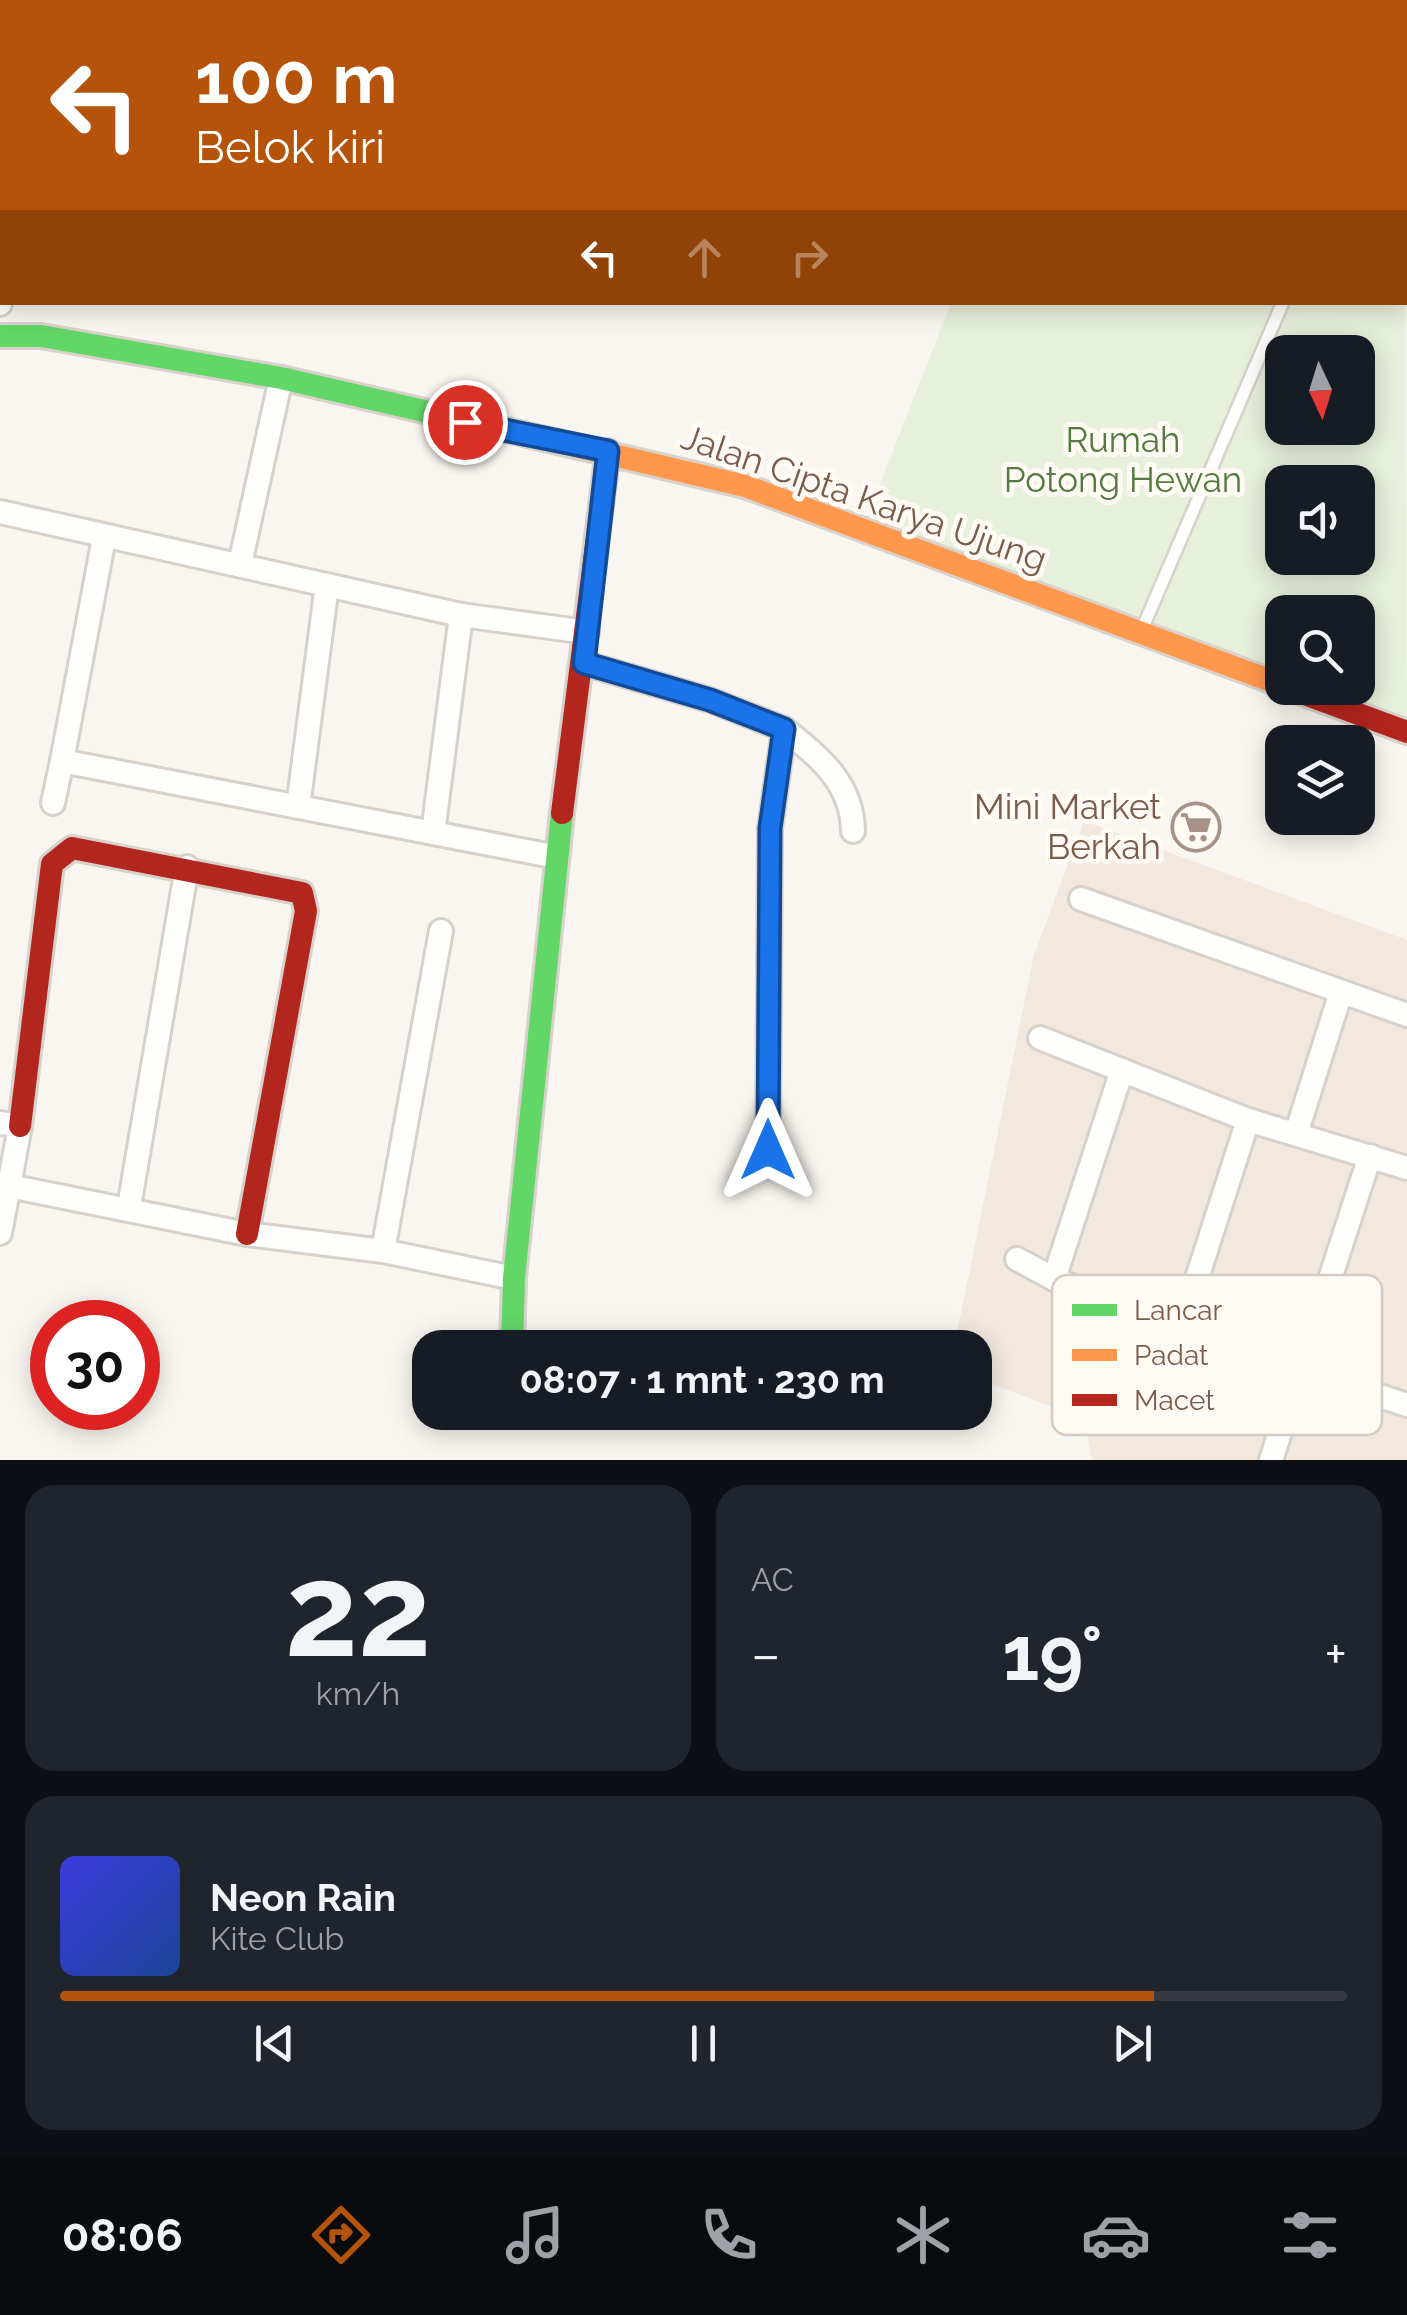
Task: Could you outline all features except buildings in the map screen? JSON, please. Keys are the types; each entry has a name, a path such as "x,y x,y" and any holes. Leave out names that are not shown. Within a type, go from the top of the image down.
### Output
{"street":[{"name":"Jalan Cipta Karya Ujung","path":"0,336 41,336 281,378 608,451 745,486 1265,678"},
{"path":"240,564 281,378"},
{"path":"513,1330 514,1278 557,857 608,451"},
{"path":"0,512 461,615 586,632"},
{"path":"52,803 104,538"},
{"path":"298,807 327,585"},
{"path":"433,833 461,615"},
{"path":"584,663 710,700 784,729 829,764 852,808 852,831"},
{"name":"Jalan Cipta Karya Ujung","path":"1335,705 1407,732"},
{"path":"768,1150 770,828 784,729"},
{"path":"62,760 557,857"},
{"path":"0,1233 9,1186 10,1124 52,864 72,848 187,866 302,893 306,911 248,1234"},
{"path":"129,1207 187,866"},
{"path":"1081,899 1407,1015"},
{"path":"383,1251 441,931"},
{"path":"1296,1134 1342,992"},
{"path":"1040,1038 1248,1120 1407,1168"},
{"path":"1055,1275 1122,1070"},
{"path":"1199,1275 1248,1120"},
{"path":"1331,1275 1370,1156"},
{"path":"9,1186 129,1207 248,1234 383,1251 514,1278"},
{"path":"1017,1259 1052,1278"},
{"path":"1382,1397 1407,1406"},
{"path":"1271,1460 1279,1435"}],"lane":[{"path":"1141,630 1282,305"}],"shaded area":[{"path":"1084,821 1407,940 1407,1460 1092,1460 1087,1435 1382,1435 1382,1275 1052,1275 1052,1407 992,1384 992,1330 958,1330 1034,955"}],"green space":[{"name":"Rumah Potong Hewan","path":"950,305 1405,305 1407,736 1325,705 1375,705 1375,595 1265,595 1265,682 862,530"}],"traffic: fast":[{"path":"0,336 41,336 281,378 558,442"},
{"path":"513,1330 514,1278 562,813"}],"traffic: slow":[{"path":"558,442 745,486 1265,679"}],"traffic: jam":[{"path":"562,813 608,451"},
{"path":"1334,705 1407,732"},
{"path":"20,1126 52,864 72,848 302,893 306,911 247,1234"}],"place":[{"name":"Mini Market Berkah","path":"1196,827"}],"route":[{"path":"465,422 608,451 584,663 710,700 784,729 770,828 768,1150"}]}
